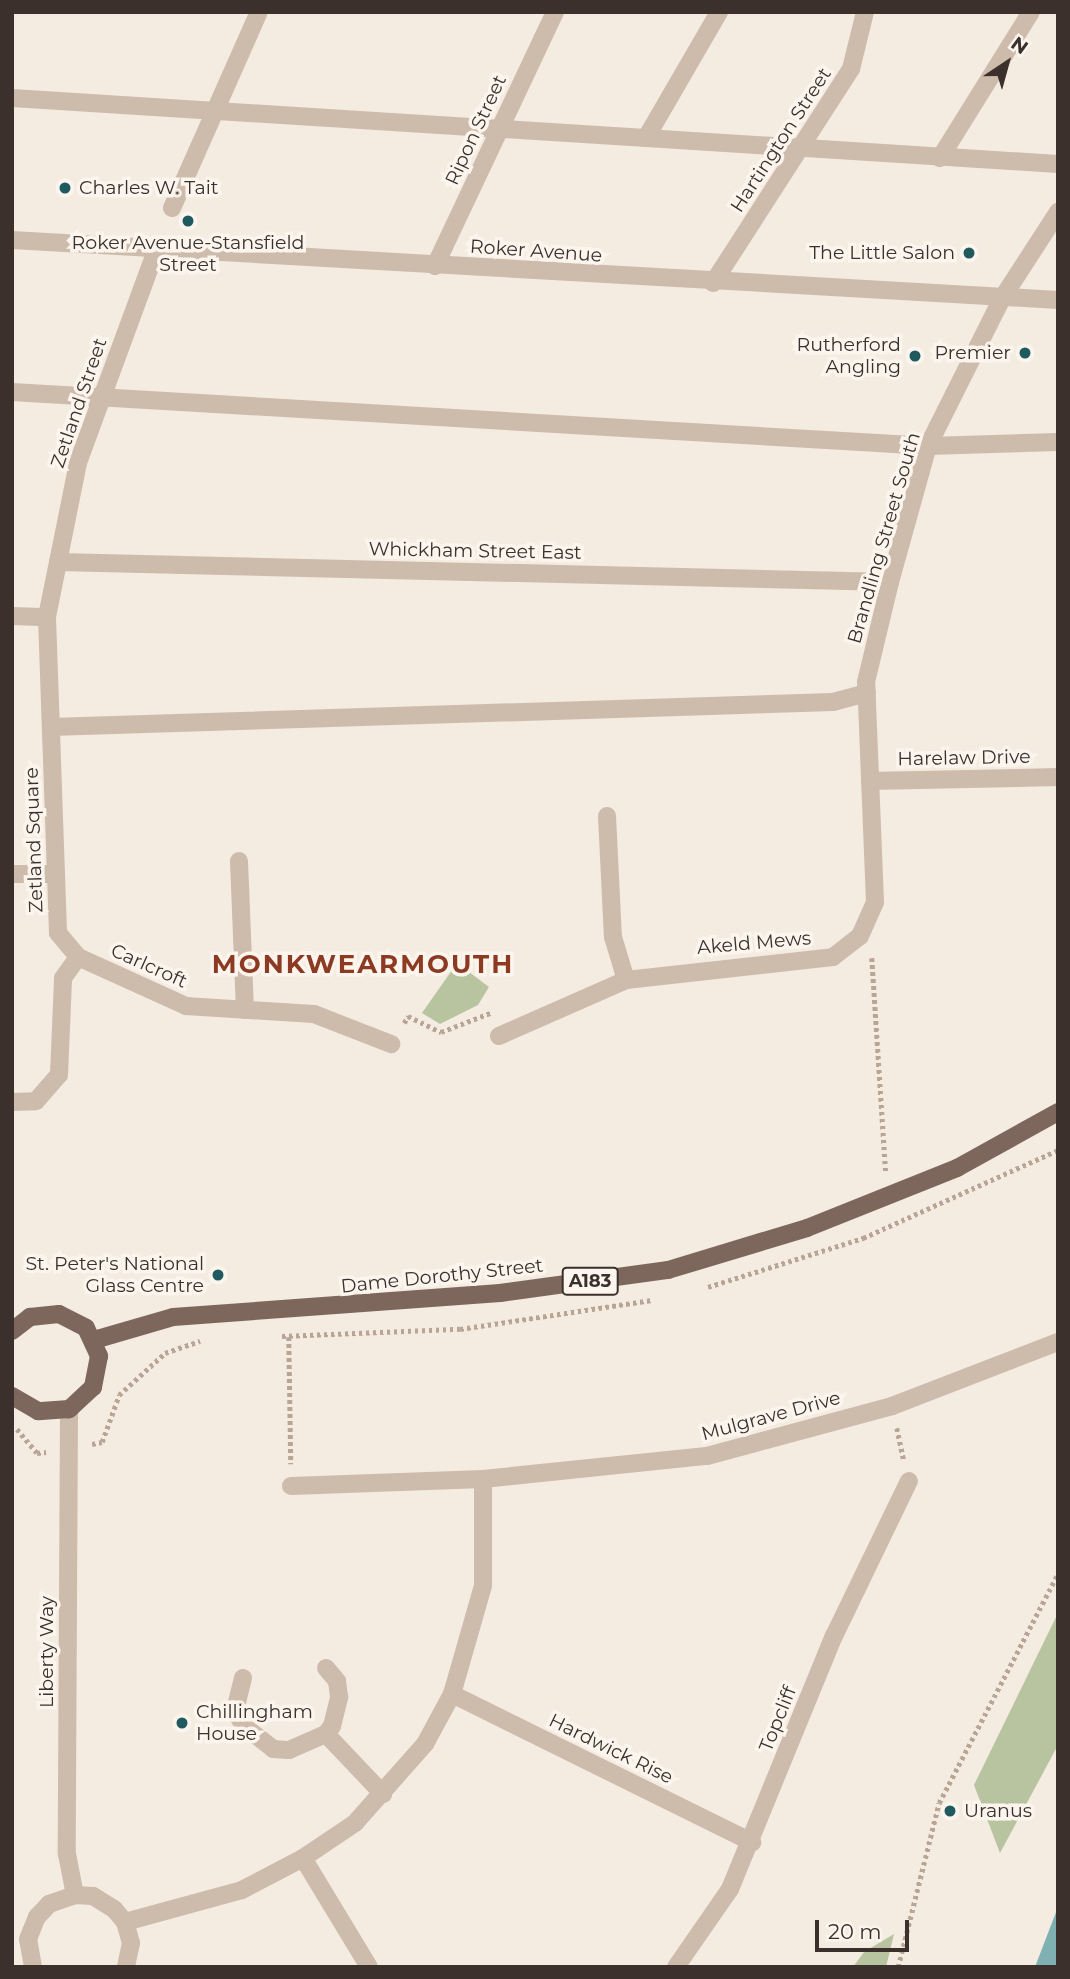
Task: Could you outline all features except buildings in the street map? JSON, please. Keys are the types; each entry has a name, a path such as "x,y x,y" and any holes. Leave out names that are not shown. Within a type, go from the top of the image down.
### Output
{"main road":[{"name":"Dame Dorothy Street","path":"94,1340 173,1317 500,1293 668,1270 807,1228 957,1168 1055,1118"},
{"path":"12,1331 30,1317 59,1314 86,1328 94,1340 99,1356 96,1380 83,1400 69,1409 38,1411 12,1396"}],"street":[{"path":"172,208 259,12"},
{"name":"Ripon Street","path":"435,266 555,12"},
{"path":"646,138 719,12"},
{"name":"Hartington Street","path":"713,283 852,69 865,12"},
{"path":"940,158 1031,12"},
{"path":"12,98 216,109 800,150 1058,164"},
{"name":"Brandling Street South","path":"870,781 867,693 890,582 928,446 1001,300 1058,212"},
{"name":"Roker Avenue","path":"12,240 1001,300 1058,300"},
{"name":"Zetland Street","path":"47,617 78,463 157,248"},
{"path":"12,392 928,446 1058,442"},
{"name":"Whickham Street East","path":"58,562 890,582"},
{"path":"12,616 47,617"},
{"name":"Zetland Square","path":"47,617 58,933 78,957"},
{"path":"51,727 833,702 867,693"},
{"name":"Harelaw Drive","path":"870,781 1058,777"},
{"name":"Akeld Mews","path":"499,1036 626,980 833,957 860,936 875,902 870,781"},
{"path":"607,816 613,937 626,980"},
{"path":"239,861 245,1010"},
{"path":"12,874 56,874"},
{"path":"12,1102 36,1101 59,1075 62,978 78,957"},
{"name":"Carlcroft","path":"78,957 186,1006 314,1014 391,1044"},
{"name":"Mulgrave Drive","path":"291,1486 483,1479 707,1456 892,1406 1058,1342"},
{"name":"Liberty Way","path":"69,1409 66,1854 75,1895"},
{"path":"125,1923 242,1890 303,1858 355,1823 425,1744 452,1694 483,1586 483,1479"},
{"name":"Topcliff","path":"676,1967 730,1889 752,1842 834,1636 909,1481"},
{"path":"243,1678 235,1711 257,1740 273,1749 289,1750 326,1734 339,1697 337,1682 326,1668"},
{"name":"Hardwick Rise","path":"452,1694 752,1842"},
{"path":"326,1734 383,1794"},
{"path":"303,1858 369,1967"},
{"path":"24,1960 28,1939 37,1917 49,1904 75,1895 93,1896 114,1909 125,1923 131,1943 126,1967"}],"path":[{"path":"860,936 875,963 887,1196"},
{"path":"391,1044 408,1016 441,1032 489,1010 499,1036"},
{"path":"288,1310 291,1486"},
{"path":"892,1406 909,1481"},
{"path":"12,1423 37,1453"},
{"path":"898,1967 939,1803 1058,1573"}],"green space":[{"path":"457,963 489,987 478,1005 440,1024 422,1013"},
{"path":"1058,1613 1058,1745 1000,1853 974,1785"},
{"path":"894,1934 886,1967 853,1967 864,1952"}],"water":[{"path":"1058,1907 1058,1967 1035,1967"}],"place":[{"name":"Charles W. Tait","path":"65,188"},
{"name":"Roker Avenue-Stansfield Street","path":"188,221"},
{"name":"The Little Salon","path":"969,253"},
{"name":"Premier","path":"1025,353"},
{"name":"Rutherford Angling","path":"915,356"},
{"name":"St. Peter's National Glass Centre","path":"218,1275"},
{"name":"Chillingham House","path":"182,1723"},
{"name":"Uranus","path":"950,1811"}],"district":[{"name":"MONKWEARMOUTH","path":"363,965"}]}
